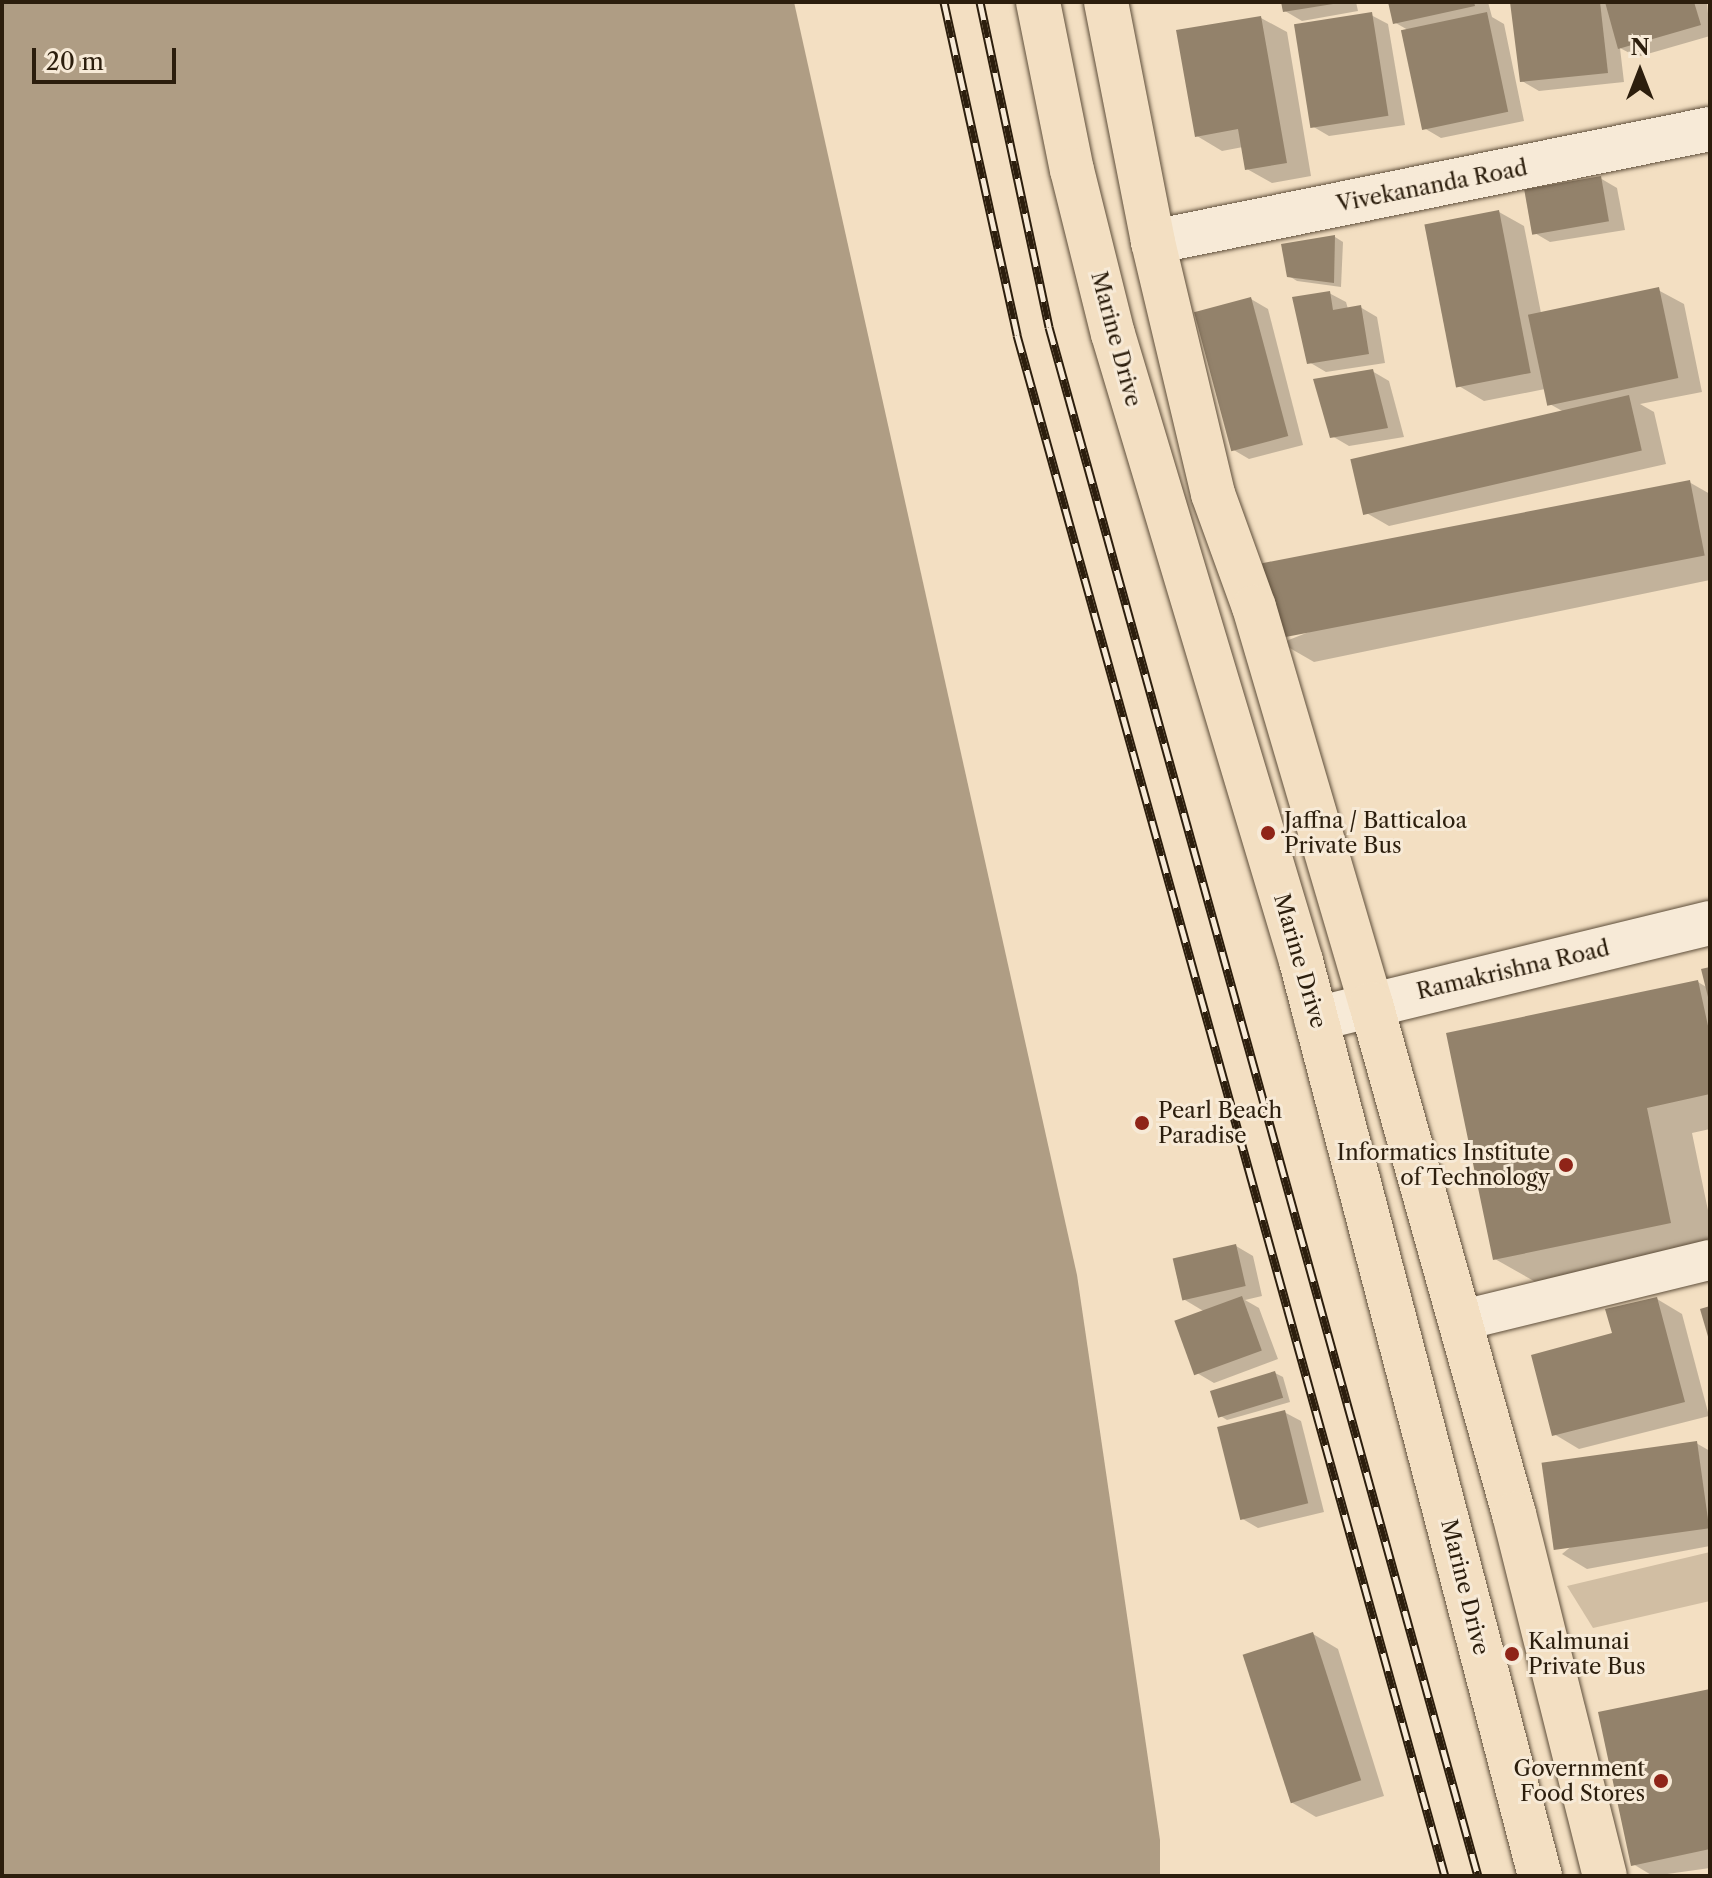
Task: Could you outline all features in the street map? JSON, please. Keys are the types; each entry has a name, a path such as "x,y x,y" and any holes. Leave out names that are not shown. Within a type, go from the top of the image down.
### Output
{"main road":[{"name":"Marine Drive","path":"1038,2 1072,170 1113,334 1316,1019 1540,1876"},
{"path":"1106,2 1153,242 1213,494 1254,607 1371,1004 1514,1514 1605,1876"}],"street":[{"name":"Vivekananda Road","path":"1153,242 1710,129"},
{"name":"Ramakrishna Road","path":"1316,1019 1710,923"},
{"path":"1459,1321 1710,1260"}],"shaded area":[{"path":"2,2 794,2 1077,1275 1160,1840 1160,1876 2,1876"},
{"path":"1710,1552 1710,1601 1593,1628 1567,1586"}],"building":[{"path":"1281,2 1333,2 1333,4 1283,12"},
{"path":"1388,2 1474,2 1475,6 1393,24"},
{"path":"1510,2 1600,2 1608,73 1520,82"},
{"path":"1605,2 1694,2 1701,25 1618,49"},
{"path":"1372,12 1388,116 1310,128 1294,24"},
{"path":"1487,12 1508,112 1422,130 1401,30"},
{"path":"1261,16 1287,163 1245,170 1238,129 1195,137 1176,30"},
{"path":"1601,176 1609,221 1532,235 1524,190"},
{"path":"1499,210 1531,373 1456,387 1424,225"},
{"path":"1335,235 1334,283 1287,277 1281,244"},
{"path":"1659,287 1678,378 1547,406 1528,315"},
{"path":"1330,291 1333,310 1361,305 1369,354 1307,364 1292,297"},
{"path":"1251,297 1288,436 1231,451 1194,312"},
{"path":"1373,369 1388,428 1330,438 1313,379"},
{"path":"1629,395 1642,451 1363,515 1350,459"},
{"path":"1690,480 1705,556 1277,639 1262,563"},
{"path":"1710,967 1710,1001 1709,1001 1701,969"},
{"name":"Informatics Institute of Technology","path":"1698,980 1710,1035 1710,1094 1647,1108 1671,1223 1493,1260 1446,1033"},
{"path":"1236,1244 1246,1286 1182,1301 1173,1259"},
{"path":"1242,1296 1262,1351 1194,1375 1174,1321"},
{"path":"1657,1297 1685,1402 1552,1436 1531,1355 1612,1333 1605,1309"},
{"path":"1710,1306 1710,1340 1709,1340 1700,1309"},
{"path":"1275,1371 1283,1398 1218,1418 1210,1391"},
{"path":"1285,1410 1308,1503 1240,1520 1217,1427"},
{"path":"1697,1441 1709,1528 1554,1550 1542,1463"},
{"path":"1313,1632 1361,1780 1291,1803 1243,1655"},
{"name":"Government Food Stores","path":"1710,1689 1710,1849 1631,1866 1598,1712"}],"railway":[{"path":"944,2 1017,335 1445,1876"},
{"path":"980,2 1049,327 1478,1876"}],"place":[{"name":"Jaffna / Batticaloa Private Bus","path":"1268,833"},
{"name":"Pearl Beach Paradise","path":"1142,1123"},
{"name":"Informatics Institute of Technology","path":"1566,1165"},
{"name":"Kalmunai Private Bus","path":"1512,1654"},
{"name":"Government Food Stores","path":"1661,1781"}]}
